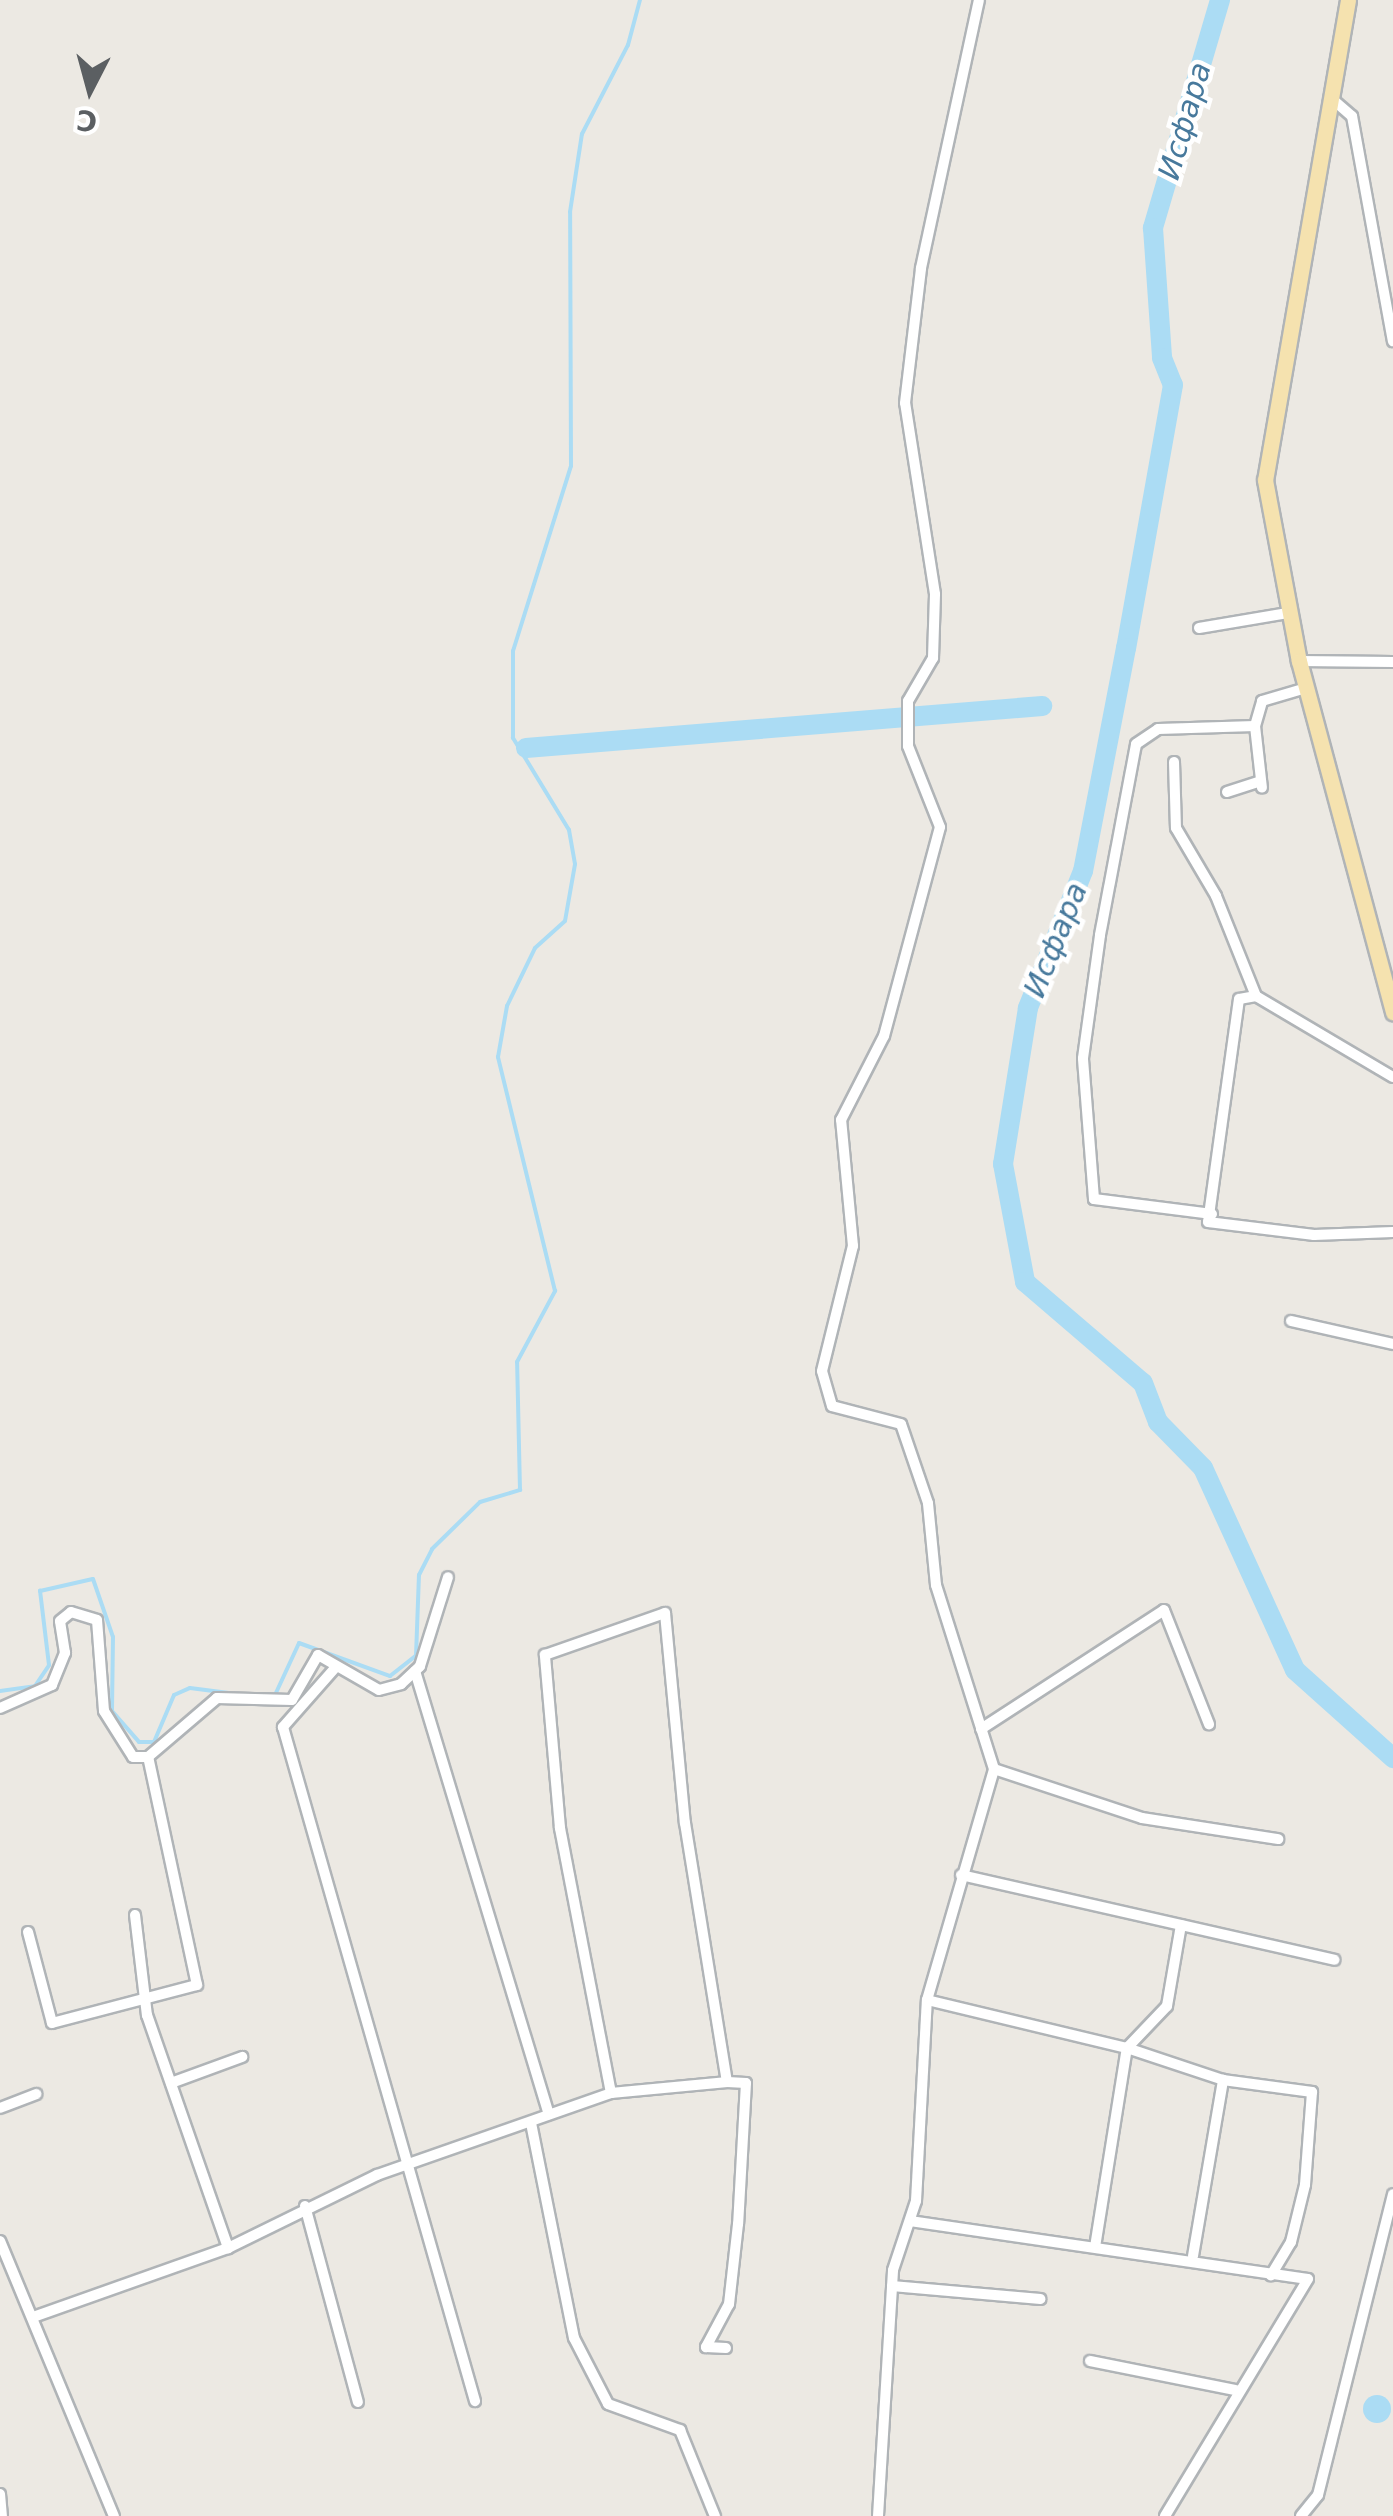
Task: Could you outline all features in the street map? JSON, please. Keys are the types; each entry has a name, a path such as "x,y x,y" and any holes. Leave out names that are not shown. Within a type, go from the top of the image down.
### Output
{"main road":[{"path":"1348,0 1264,480 1299,661 1393,1012"}],"street":[{"path":"878,2516 892,2286 910,2221 926,2000 994,1769 936,1585 928,1503 901,1424 832,1406 822,1371 853,1246 841,1120 884,1036 940,827 930,782 908,746 908,701 933,658 935,594 905,403 921,268 979,0"},
{"path":"1330,98 1352,116 1393,340"},
{"path":"1199,628 1288,613"},
{"path":"1299,661 1393,662"},
{"path":"1227,792 1261,784 1256,726 1262,701 1306,688"},
{"path":"1212,1214 1094,1199 1084,1058 1136,744 1158,729 1256,726"},
{"path":"1174,762 1176,828 1216,896 1256,996 1393,1077"},
{"path":"1256,996 1239,999 1208,1222 1314,1235 1393,1232"},
{"path":"1291,1321 1393,1344"},
{"path":"448,1577 415,1671 549,2114"},
{"path":"981,1729 1164,1610 1209,1724"},
{"path":"0,1708 52,1684 64,1653 60,1621 86,1612 97,1620 104,1710 133,1756 148,1758 216,1698 292,1700 306,1685 309,1658 379,1690 415,1671"},
{"path":"610,2093 560,1828 545,1656 666,1613 685,1823 728,2082"},
{"path":"335,1668 283,1726 475,2401"},
{"path":"28,1932 52,2022 144,2002 197,1985 148,1758"},
{"path":"994,1769 1142,1818 1278,1839"},
{"path":"961,1875 1334,1960"},
{"path":"135,1915 144,2002 228,2248"},
{"path":"1095,2246 1127,2048 1166,2006 1181,1926"},
{"path":"926,2000 1127,2048 1223,2080 1312,2092 1305,2185 1291,2242 1270,2275"},
{"path":"171,2082 242,2057"},
{"path":"1193,2256 1223,2080"},
{"path":"34,2317 228,2248 305,2206 610,2093 728,2082 746,2083 738,2224 729,2304 706,2347 726,2348"},
{"path":"0,2108 36,2094"},
{"path":"531,2123 574,2338 608,2404 680,2430 715,2516"},
{"path":"1301,2516 1318,2495 1393,2194"},
{"path":"305,2206 358,2402"},
{"path":"910,2221 1193,2256 1270,2275 1308,2279 1235,2390 1165,2516"},
{"path":"0,2240 114,2516"},
{"path":"892,2286 1040,2299"},
{"path":"1090,2362 1235,2390"},
{"path":"0,2494 2,2516"}],"water":[{"path":"1377,2395 1387,2399 1391,2409 1387,2419 1377,2423 1367,2419 1363,2409 1367,2399"}],"waterway":[{"path":"275,1695 299,1643 390,1676 416,1656 419,1575 432,1549 480,1502 520,1490 517,1362 555,1291 498,1057 507,1006 535,948 565,921 575,864 569,830 513,738 513,651 571,466 570,212 582,134 628,45 640,0"},
{"name":"Исфара","path":"1220,0 1153,228 1162,358 1173,385 1126,648 1083,871 1028,1008 1003,1164 1025,1282 1143,1383 1158,1422 1203,1468 1295,1670 1393,1758"},
{"path":"526,748 1042,706"},
{"path":"0,1691 35,1686 49,1665 40,1591 93,1579 113,1637 112,1711 139,1742 154,1742 174,1695 190,1688 237,1694"}]}
